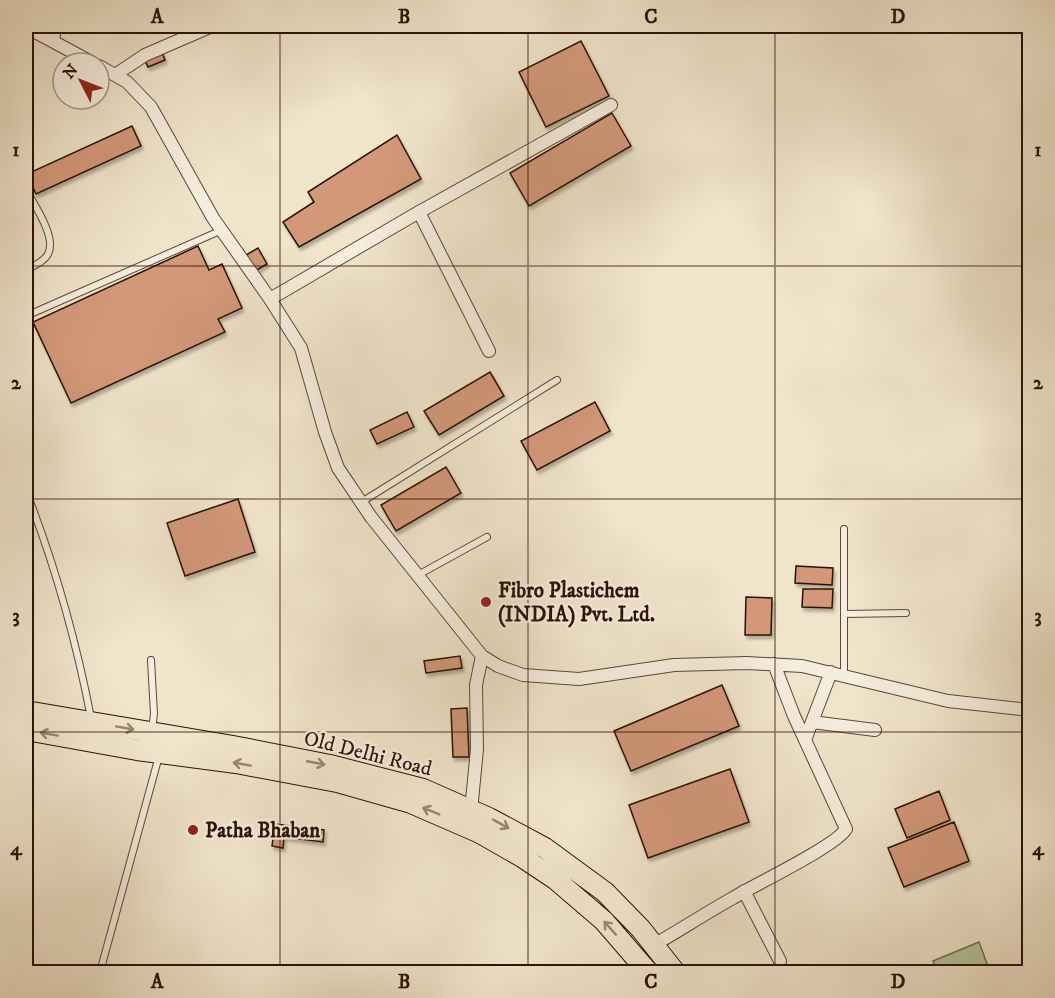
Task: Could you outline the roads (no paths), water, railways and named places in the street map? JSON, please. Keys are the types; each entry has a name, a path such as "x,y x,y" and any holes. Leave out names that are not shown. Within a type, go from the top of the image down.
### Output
{"main road":[{"name":"Old Delhi Road","path":"26,711 330,765 423,789 489,818 544,848 605,892 641,929 675,972"},
{"name":"Old Delhi Road","path":"26,730 160,753 236,763 337,782 411,803 464,825 522,857 555,879 604,921 648,972"}],"street":[{"path":"53,41 55,26"},
{"path":"115,75 145,55 212,26"},
{"path":"26,27 71,51"},
{"path":"111,73 127,82 151,107 222,230 301,348 325,432 338,468 360,503 482,656 498,666 523,675 579,679 674,665 747,663 802,666 844,674 948,701 1029,710"},
{"path":"270,299 419,212 611,105"},
{"path":"419,212 489,351"},
{"path":"471,811 477,749 476,685 482,656"},
{"path":"654,945 803,859 841,836 846,829 805,740 774,664"},
{"path":"805,740 831,672"},
{"path":"812,722 875,730"},
{"path":"744,891 780,961"}],"lane":[{"path":"26,189 46,228 51,246 47,256 26,270"},
{"path":"26,316 222,230"},
{"path":"360,503 557,380"},
{"path":"26,491 63,598 80,658 92,722"},
{"path":"844,529 844,674"},
{"path":"417,575 487,537"},
{"path":"844,614 906,613"},
{"path":"151,660 154,714 152,733"},
{"path":"100,972 160,753"}],"place":[{"name":"Fibro Plastichem (INDIA) Pvt. Ltd.","path":"486,602"},
{"name":"Patha Bhaban","path":"193,830"}]}
